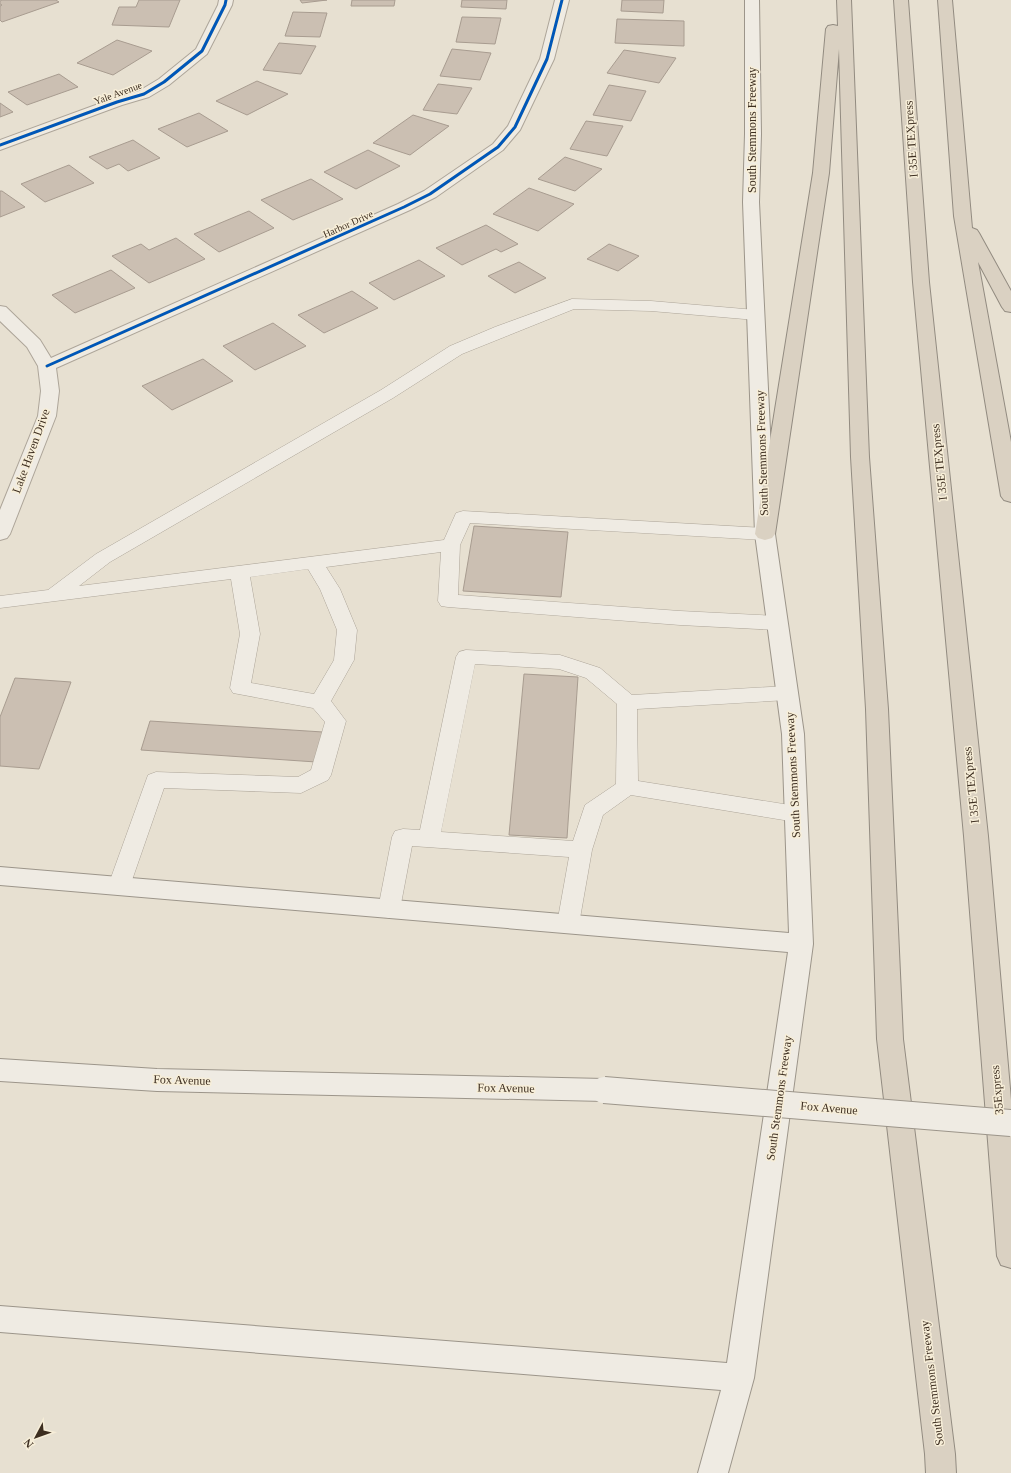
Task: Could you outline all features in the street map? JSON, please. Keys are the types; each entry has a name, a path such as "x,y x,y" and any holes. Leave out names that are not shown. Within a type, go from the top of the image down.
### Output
{"highway":[{"path":"765,534 821,173 835,0"},
{"name":"South Stemmons Freeway","path":"844,0 860,457 877,708 890,1039 940,1454 941,1473"},
{"name":"I 35E TEXpress","path":"901,0 921,282 983,924"},
{"path":"945,0 962,216 1011,496"},
{"path":"962,216 1011,307"},
{"name":"35Express","path":"983,924 1011,1256"}],"main road":[{"name":"Yale Avenue","path":"0,145 117,102 144,94 164,82 202,51 225,5 226,0"},
{"name":"Harbor Drive","path":"47,366 404,207 430,194 498,147 516,127 547,59 562,0"},
{"name":"South Stemmons Freeway","path":"714,1473 739,1378 801,944 793,734 765,534 751,202 753,134 752,0"},
{"path":"0,311 34,344 47,366"},
{"name":"Lake Haven Drive","path":"0,534 47,416 50,391 47,366"},
{"path":"0,876 801,944"},
{"name":"Fox Avenue","path":"0,1070 157,1080 604,1090 1011,1123"},
{"path":"0,1319 739,1378"}],"lane":[{"path":"54,595 103,558 387,394 456,350 501,331 572,304 651,306 756,315"},
{"path":"765,534 463,517 451,545 448,600 675,618 777,623"},
{"path":"0,602 451,545"},
{"path":"313,562 330,589 347,630 344,660 320,702"},
{"path":"119,886 156,780 301,785 320,775 336,721 320,702 240,688 250,634 240,571"},
{"path":"429,838 466,657 560,662 593,673 627,702 787,693"},
{"path":"627,702 628,788"},
{"path":"568,924 581,850 593,811 628,788 796,814"},
{"path":"389,909 403,837 581,850"}],"building":[{"path":"56,0 59,2 2,22 0,20 0,6 2,5 0,4 0,1"},
{"path":"139,0 180,0 169,27 112,25 119,7 136,7"},
{"path":"300,0 327,0 302,3"},
{"path":"352,0 395,0 394,6 351,6"},
{"path":"462,0 507,0 506,9 461,7"},
{"path":"622,0 664,0 663,13 621,11"},
{"path":"293,12 327,13 320,37 285,36"},
{"path":"462,17 501,18 495,44 456,42"},
{"path":"617,19 684,21 684,46 615,43"},
{"path":"117,40 152,51 113,75 77,63"},
{"path":"279,43 316,46 301,74 263,70"},
{"path":"452,49 491,53 480,80 440,76"},
{"path":"624,50 676,58 659,83 607,73"},
{"path":"59,74 78,87 27,105 8,92"},
{"path":"257,81 288,94 247,115 216,101"},
{"path":"438,84 472,88 457,114 423,110"},
{"path":"609,85 646,91 631,121 593,115"},
{"path":"0,103 13,112 0,117"},
{"path":"199,113 228,131 187,147 158,129"},
{"path":"413,115 449,126 410,155 373,143"},
{"path":"586,121 623,126 607,156 570,149"},
{"path":"133,140 160,158 128,171 119,164 107,169 89,157"},
{"path":"368,150 400,166 356,189 324,172"},
{"path":"565,157 602,169 575,191 538,179"},
{"path":"69,165 94,183 45,202 21,184"},
{"path":"311,179 343,199 293,220 261,200"},
{"path":"529,188 574,204 538,231 493,214"},
{"path":"0,191 2,191 25,207 0,217"},
{"path":"249,211 274,228 219,252 194,234"},
{"path":"486,225 518,244 501,252 496,249 462,265 436,248"},
{"path":"176,238 205,259 149,283 112,256 141,244 149,250"},
{"path":"609,244 639,256 618,271 587,259"},
{"path":"419,260 445,276 394,300 369,283"},
{"path":"519,262 546,278 515,293 488,276"},
{"path":"111,270 135,288 75,313 52,295"},
{"path":"352,291 378,308 324,333 298,315"},
{"path":"273,323 306,346 255,370 223,346"},
{"path":"203,359 233,381 172,410 142,386"},
{"path":"474,526 568,532 561,597 463,591"},
{"path":"524,674 578,677 567,838 509,835"},
{"path":"15,678 71,682 39,769 0,766 0,717"},
{"path":"150,721 323,732 316,762 141,750"}],"cycle path":[{"path":"0,145 117,102 144,94 164,82 202,51 225,5 226,0"},
{"path":"47,366 404,207 430,194 498,147 515,127 547,59 562,0"}]}
